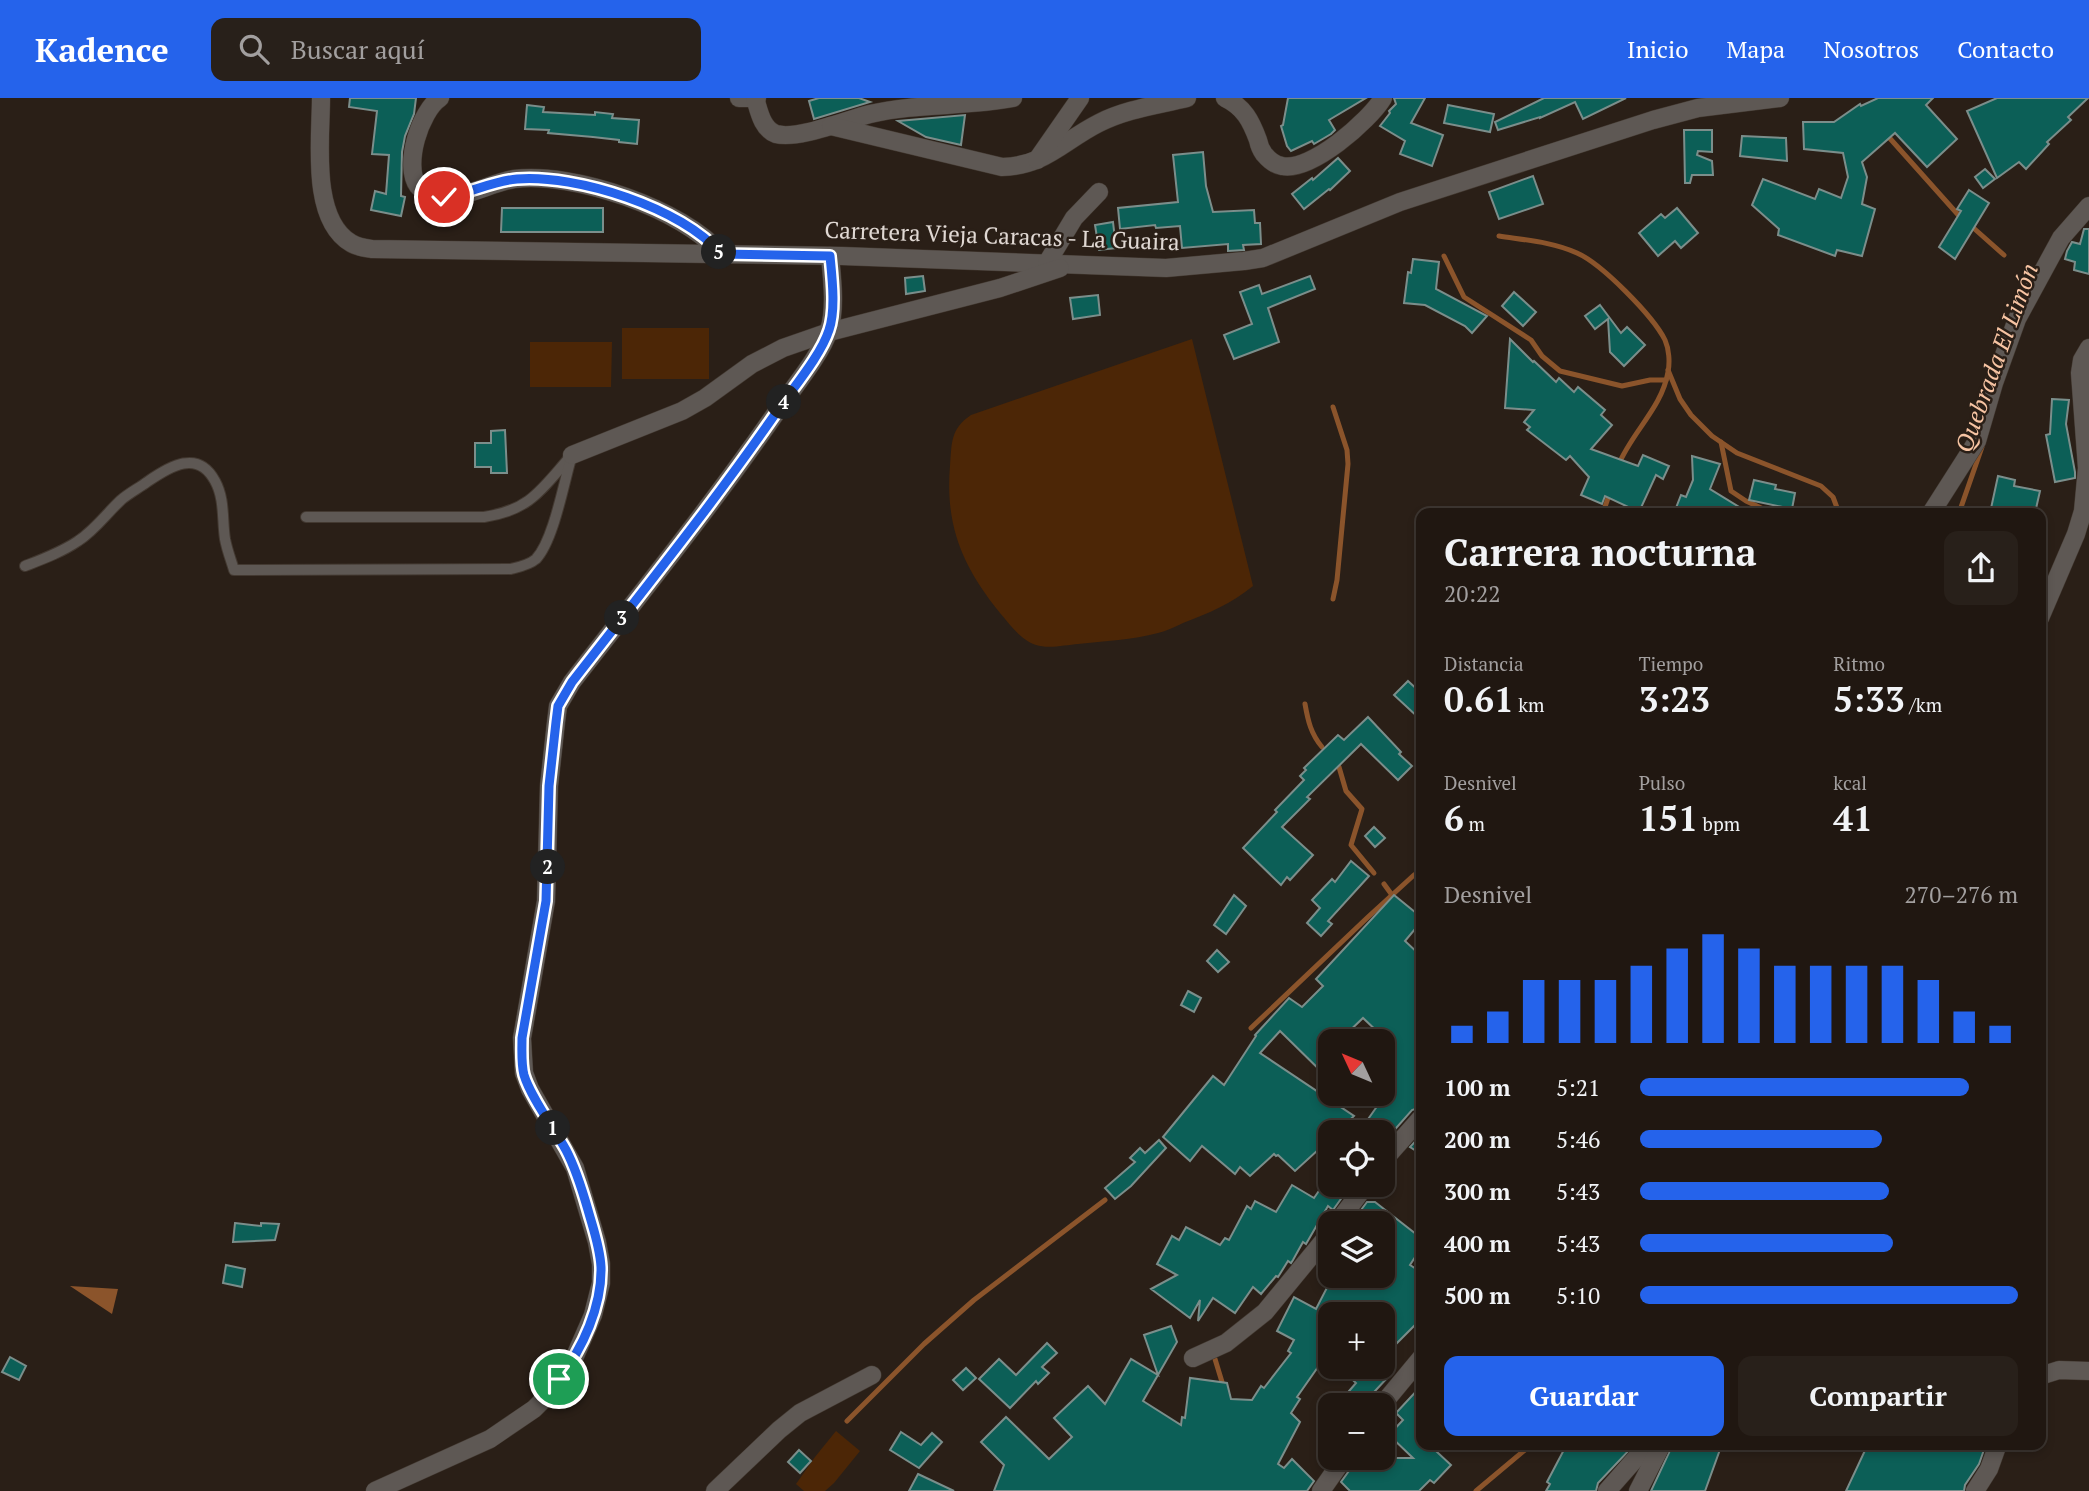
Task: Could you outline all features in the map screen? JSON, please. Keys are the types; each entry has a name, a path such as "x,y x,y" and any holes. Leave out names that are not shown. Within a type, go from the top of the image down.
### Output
{"street":[{"name":"Carretera Vieja Caracas - La Guaira","path":"321,98 323,197 334,226 350,243 372,249 830,256 1166,268 1263,258 1401,202 1653,120 1741,100 1780,98"},
{"path":"440,98 425,114 412,161 413,176 421,189 444,197 518,179 565,182 610,192 655,209 702,234 721,254"},
{"path":"739,98 756,98 762,121 768,129 774,133 788,135 907,107 955,106 1013,98"},
{"path":"1037,160 1080,98"},
{"path":"831,125 1002,167 1049,156 1099,123 1123,114 1187,98"},
{"path":"1225,98 1235,103 1249,119 1262,152 1272,162 1291,166 1324,153 1342,140 1368,118 1383,98"},
{"path":"1047,263 1074,218 1099,192"},
{"path":"1934,508 1977,442 1994,383 2022,309 2061,239 2089,206"},
{"path":"375,1491 491,1438 534,1409 572,1363 593,1315 601,1283 597,1242 575,1168 530,1089 522,1056 522,1038 546,901 549,786 558,706 572,682 690,533 751,449 829,332 832,282 830,256"},
{"path":"572,455 682,411 783,348 829,332 1000,288 1070,264"},
{"path":"2046,604 2083,511 2087,468 2080,373 2082,360 2089,348"},
{"path":"1395,1148 1416,1124"},
{"path":"1346,1211 1357,1197"},
{"path":"1193,1358 1226,1343 1265,1312 1318,1248"},
{"path":"1392,1393 1416,1364"},
{"path":"2046,1374 2059,1370 2089,1371"},
{"path":"715,1491 800,1413 872,1375"},
{"path":"1607,1491 1645,1450"},
{"path":"1638,1491 1659,1450"},
{"path":"1975,1491 1989,1469 1996,1450"},
{"path":"1321,1491 1336,1470"}],"lane":[{"path":"306,517 484,517 504,514 520,508 572,455"},
{"path":"25,566 79,541 121,500 158,475 186,463 203,466 215,481 222,502 225,541 234,570 511,569 530,563 544,547 551,532 572,455"}],"shaded area":[{"path":"622,328 709,328 709,379 622,379"},
{"path":"1192,339 1253,586 1220,608 1158,633 1129,639 1057,646 1031,643 1012,627 987,596 959,545 950,508 949,488 951,450 956,431 971,415"},
{"path":"530,342 612,342 611,387 530,387"},
{"path":"70,1286 118,1289 112,1314"},
{"path":"836,1431 860,1451 825,1491 804,1491 796,1484"}],"building":[{"path":"350,98 416,98 402,152 401,196 405,197 401,216 371,210 375,191 386,194 389,155 372,154 377,111 349,107"},
{"path":"819,98 859,98 870,102 814,119 809,101"},
{"path":"1288,98 1366,98 1329,120 1335,130 1331,134 1314,144 1312,141 1291,151 1281,126"},
{"path":"1394,98 1425,98 1411,123 1443,135 1432,166 1400,154 1405,141 1380,126 1396,104"},
{"path":"1544,98 1626,98 1583,119 1575,102 1540,118 1498,130 1495,122"},
{"path":"1878,98 1933,98 1926,105 1957,139 1927,167 1895,133 1862,162 1867,177 1862,204 1875,209 1862,256 1837,250 1835,256 1778,235 1779,229 1752,205 1763,179 1815,199 1819,189 1841,198 1848,177 1843,153 1804,149 1803,122 1834,122 1860,104 1861,106"},
{"path":"1997,98 2088,98 2068,117 2071,120 2047,142 2049,144 2026,169 2019,162 1997,178 1967,111"},
{"path":"527,105 544,107 543,112 595,115 595,112 613,114 612,118 639,120 637,144 548,133 549,130 525,129"},
{"path":"1448,105 1494,114 1490,132 1444,123"},
{"path":"965,115 961,145 926,137 898,121"},
{"path":"1684,130 1712,130 1712,152 1698,151 1697,155 1712,161 1713,175 1692,175 1690,183 1685,183"},
{"path":"1742,136 1786,138 1787,161 1740,156"},
{"path":"1203,152 1206,186 1213,212 1254,210 1255,223 1260,223 1261,244 1243,245 1244,250 1228,251 1228,244 1182,248 1180,226 1156,228 1155,225 1120,229 1118,208 1178,202 1173,155"},
{"path":"1338,158 1350,171 1304,209 1292,194"},
{"path":"1985,169 1995,179 1983,188 1975,177"},
{"path":"1533,176 1543,204 1499,219 1489,192"},
{"path":"1969,190 1989,203 1955,259 1939,247 1961,211 1957,209"},
{"path":"502,208 603,208 603,232 501,232"},
{"path":"1677,208 1698,233 1681,248 1675,241 1658,256 1639,233 1661,214 1665,218"},
{"path":"1113,222 1116,248 1099,250 1095,225"},
{"path":"2084,229 2089,229 2089,274 2074,270 2075,262 2065,259 2072,242 2080,244"},
{"path":"1413,259 1439,262 1436,289 1487,316 1472,333 1465,326 1425,305 1404,303 1408,272 1411,273"},
{"path":"923,276 925,291 906,294 905,278"},
{"path":"1310,276 1315,289 1268,308 1279,342 1234,359 1224,335 1252,324 1240,292 1259,285 1262,294"},
{"path":"1514,292 1536,312 1523,326 1502,306"},
{"path":"1098,295 1100,315 1073,319 1070,298"},
{"path":"1600,305 1621,333 1627,327 1645,345 1624,366 1610,352 1608,319 1595,329 1585,316"},
{"path":"1510,339 1556,382 1559,378 1574,392 1578,387 1605,410 1601,415 1612,425 1591,449 1638,466 1643,455 1669,466 1663,479 1656,475 1641,508 1630,508 1605,496 1602,504 1581,495 1589,477 1570,456 1566,460 1527,430 1530,427 1524,422 1534,410 1505,408"},
{"path":"2052,399 2069,400 2066,424 2075,472 2075,478 2055,482 2046,435 2050,434"},
{"path":"505,430 507,473 491,473 491,467 475,467 475,443 491,443 491,431"},
{"path":"1692,456 1720,464 1710,489 1741,508 1676,508 1681,495 1686,497 1693,480"},
{"path":"1998,476 2015,480 2014,486 2040,491 2036,508 1991,508"},
{"path":"1754,480 1776,485 1775,489 1795,493 1792,508 1749,500"},
{"path":"1408,681 1416,688 1416,715 1394,695"},
{"path":"1368,717 1412,766 1398,780 1361,744 1307,797 1310,799 1282,827 1313,855 1290,880 1287,877 1281,885 1243,848 1304,780 1300,776 1306,770 1304,768 1338,735 1344,740"},
{"path":"1374,827 1385,838 1375,847 1365,836"},
{"path":"1351,861 1369,876 1328,921 1332,924 1321,936 1307,923 1320,908 1312,900 1332,879 1335,882"},
{"path":"1234,895 1246,906 1226,934 1214,925"},
{"path":"1394,895 1416,913 1416,928 1405,941 1416,951 1416,1109 1395,1129 1395,1120 1367,1120 1377,1106 1395,1106 1395,1029 1375,1029 1363,1018 1352,1029 1318,1029 1318,1068 1280,1031 1260,1053 1318,1092 1318,1106 1339,1106 1354,1116 1350,1120 1318,1120 1318,1150 1295,1171 1274,1154 1250,1176 1240,1167 1235,1174 1202,1146 1190,1161 1163,1137 1213,1076 1224,1085 1255,1035 1289,998 1302,1007 1323,986 1316,979"},
{"path":"1217,950 1229,962 1218,972 1207,961"},
{"path":"1188,991 1201,998 1194,1012 1181,1005"},
{"path":"1159,1140 1166,1148 1131,1186 1115,1199 1105,1188 1135,1162 1130,1158 1140,1148 1145,1153"},
{"path":"1416,1140 1416,1151 1410,1147"},
{"path":"1292,1185 1314,1198 1318,1192 1318,1197 1342,1197 1333,1210 1328,1206 1325,1211 1318,1211 1318,1223 1291,1263 1288,1261 1278,1277 1276,1276 1261,1294 1253,1287 1235,1313 1213,1298 1198,1321 1200,1300 1190,1318 1151,1289 1177,1275 1157,1264 1172,1236 1179,1240 1186,1227 1220,1245 1225,1238 1229,1240 1247,1206 1251,1209 1255,1201 1276,1212"},
{"path":"1367,1202 1375,1202 1386,1211 1360,1211"},
{"path":"1395,1218 1416,1234 1416,1256 1410,1265 1416,1269 1416,1326 1396,1344 1395,1302 1320,1302 1327,1288 1395,1288"},
{"path":"235,1223 261,1226 261,1223 279,1224 275,1240 233,1242"},
{"path":"226,1265 245,1269 242,1287 223,1283"},
{"path":"1294,1297 1316,1309 1318,1305 1318,1367 1297,1397 1300,1399 1291,1413 1300,1422 1278,1464 1284,1468 1292,1459 1314,1481 1307,1491 994,1491 1004,1465 981,1442 1006,1417 1049,1459 1072,1437 1054,1418 1088,1386 1105,1404 1131,1359 1158,1375 1143,1401 1181,1425 1182,1417 1185,1418 1190,1378 1227,1383 1231,1399 1252,1400 1291,1353 1288,1351 1294,1340 1277,1331"},
{"path":"1171,1326 1177,1342 1158,1375 1144,1335"},
{"path":"1047,1343 1057,1353 1042,1367 1049,1373 1038,1384 1036,1381 1010,1408 979,1379 999,1359 1016,1375"},
{"path":"10,1357 26,1366 19,1380 2,1372"},
{"path":"966,1368 976,1378 963,1390 953,1380"},
{"path":"1352,1379 1386,1379 1373,1393 1347,1393 1356,1383"},
{"path":"1416,1391 1416,1450 1439,1450 1437,1452 1451,1465 1434,1483 1430,1480 1419,1491 1350,1491 1341,1482 1350,1470 1395,1470 1395,1458 1413,1458 1395,1441 1395,1429 1403,1420 1396,1413"},
{"path":"901,1432 921,1445 932,1433 942,1442 919,1468 890,1450"},
{"path":"799,1450 811,1461 800,1473 788,1462"},
{"path":"1564,1450 1629,1450 1598,1483 1596,1491 1546,1491 1550,1484 1547,1482"},
{"path":"1670,1450 1720,1450 1705,1491 1651,1491"},
{"path":"1865,1450 1984,1450 1964,1491 1846,1491"},
{"path":"918,1474 954,1491 909,1491"}],"waterway":[{"path":"1886,134 1961,218"},
{"path":"1969,224 2004,255"},
{"path":"1499,236 1558,246 1587,259 1626,292 1650,318 1665,340 1669,360 1665,385 1618,466"},
{"path":"1444,256 1464,297 1531,340 1542,356 1560,371 1622,386 1650,380 1666,380"},
{"path":"1668,370 1680,399 1691,415 1712,436 1737,453 1821,486 1833,497 1837,508"},
{"path":"1333,407 1347,450 1348,464 1333,599"},
{"path":"1721,442 1731,491 1761,508"},
{"name":"Quebrada El Limón","path":"1961,508 1982,447"},
{"path":"1605,508 1610,492"},
{"path":"1305,704 1310,727 1322,747"},
{"path":"1339,767 1346,791 1362,809 1351,845 1374,873"},
{"path":"1251,1028 1414,875"},
{"path":"1384,884 1392,895"},
{"path":"847,1421 924,1344 974,1300 1105,1200"},
{"path":"1215,1359 1222,1382"},
{"name":"Quebrada El Limón","path":"1476,1491 1525,1450"}],"route":[{"path":"444,197 518,179 565,182 610,192 655,209 702,234 721,254 830,256 832,282 829,332 751,449 690,533 572,682 558,706 549,786 546,901 522,1038 522,1056 530,1089 575,1168 601,1264 601,1283 593,1315 572,1363 559,1379"}]}
